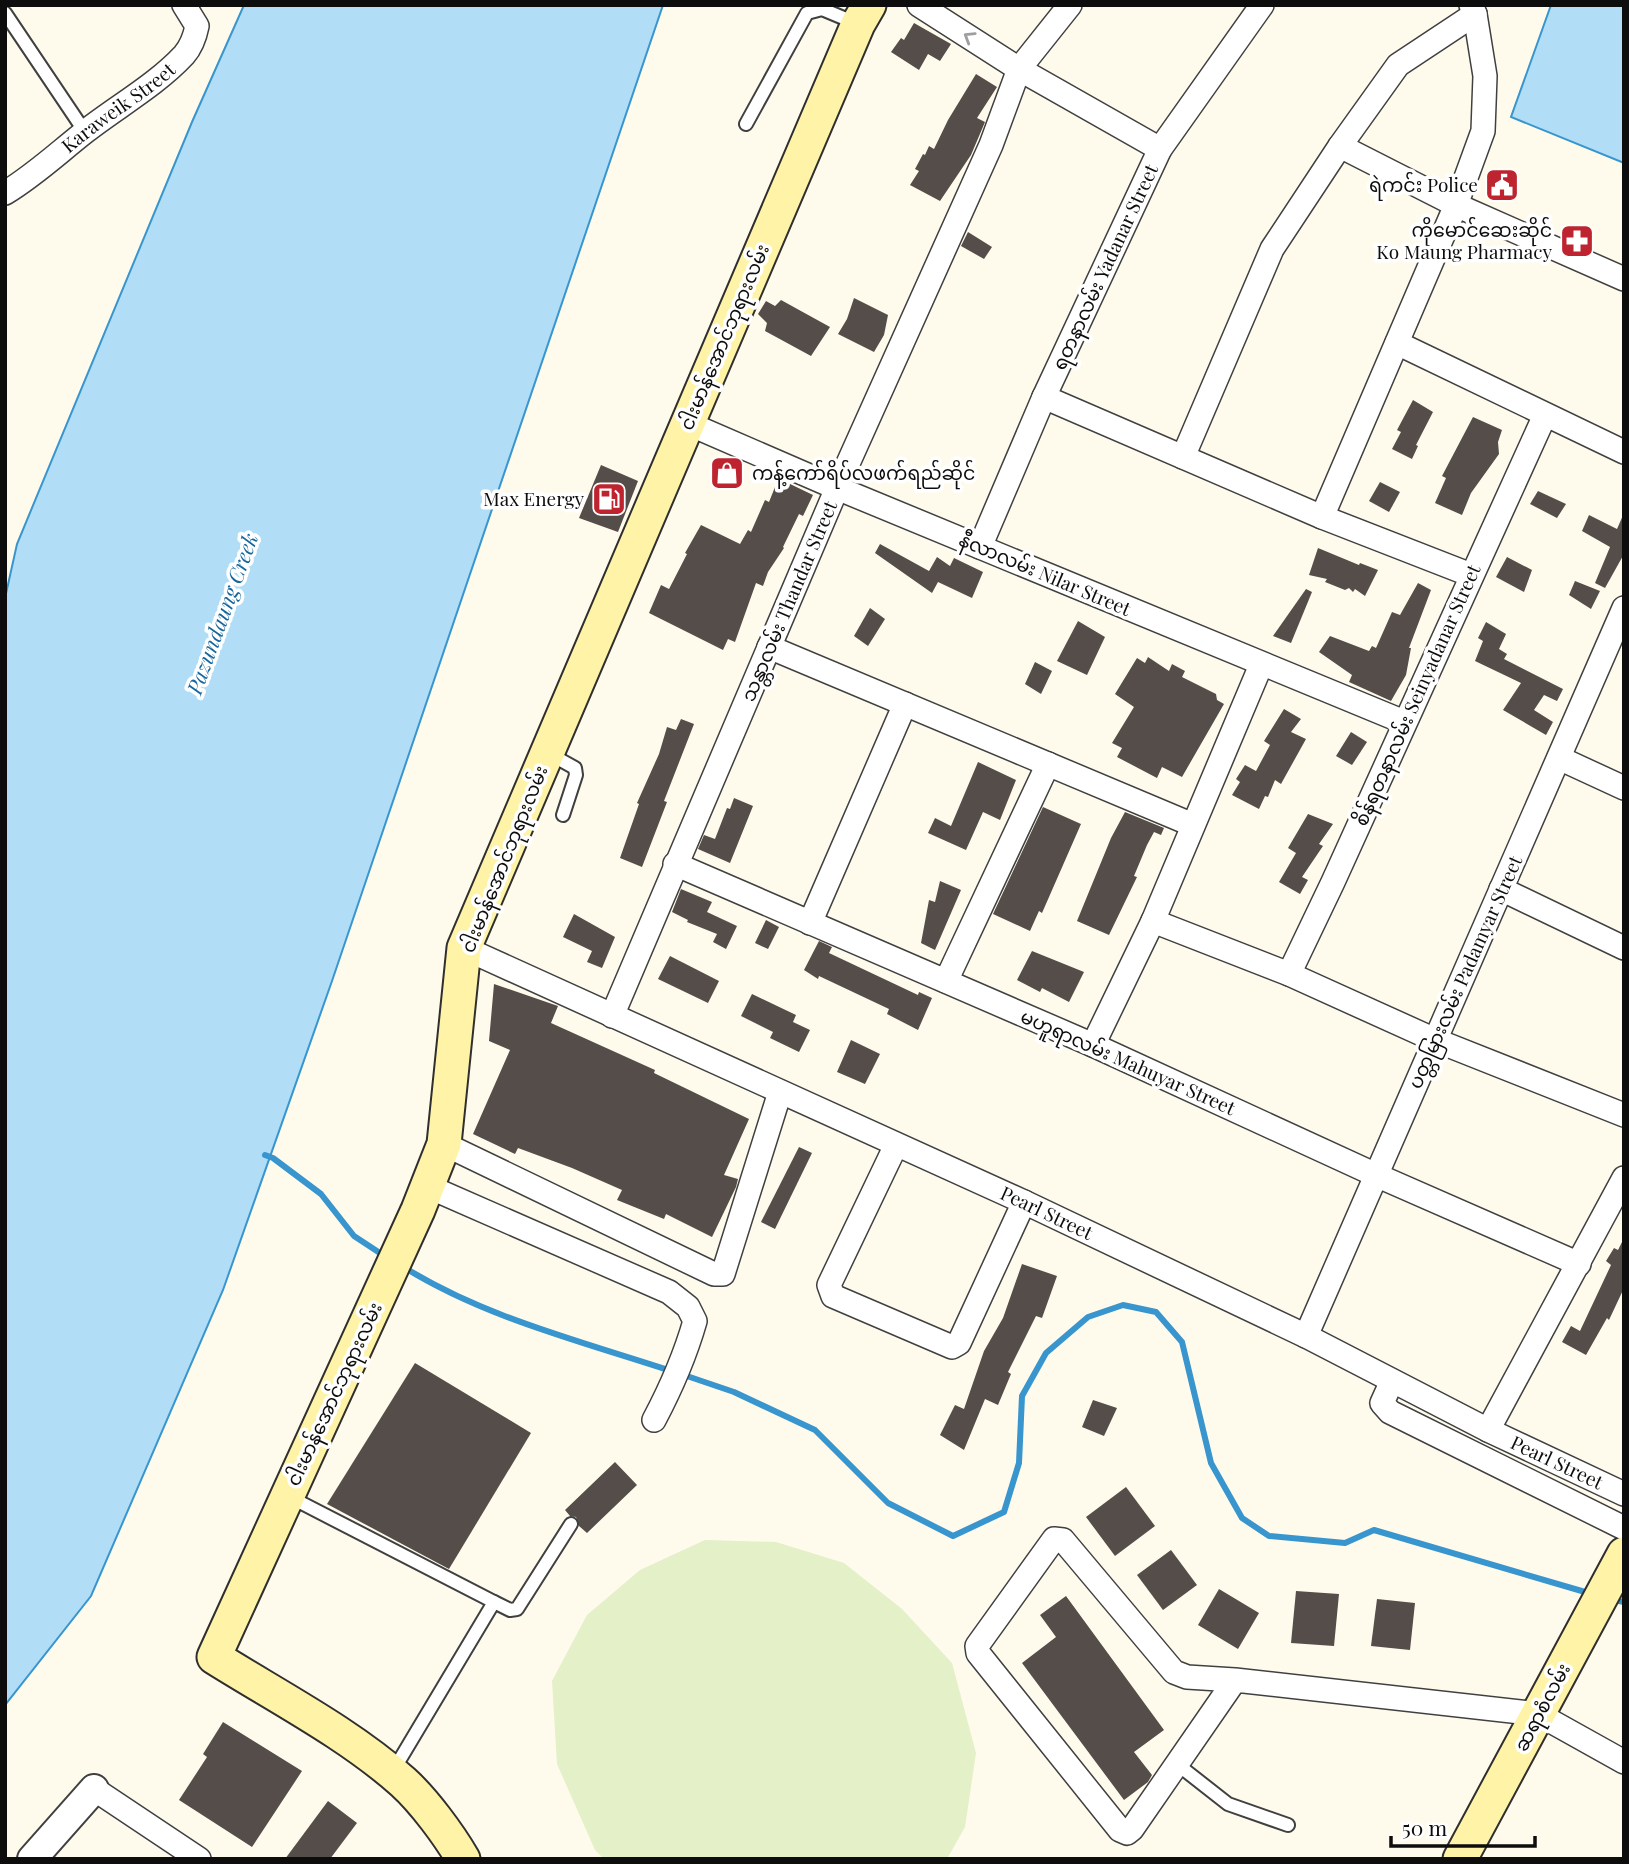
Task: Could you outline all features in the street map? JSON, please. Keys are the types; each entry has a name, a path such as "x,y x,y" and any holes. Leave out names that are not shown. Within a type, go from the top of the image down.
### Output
{"main road":[{"name":"ငါးမာန်အောင်ဘုရားလမ်း","path":"463,1859 451,1839 404,1783 346,1739 214,1657 444,1144 464,948 864,15"},
{"name":"ဆရာစံလမ်း","path":"1460,1859 1624,1554"}],"street":[{"name":"Karaweik Street","path":"5,193 30,178 85,132 160,77 185,54 201,16 184,5"},
{"path":"919,5 1019,69 1160,149"},
{"name":"သန္တာလမ်း Thandar Street","path":"612,1016 837,488 991,145 1019,69 1070,5"},
{"name":"ရတနာလမ်း Yadanar Street","path":"980,547 1044,397 1160,149 1262,5"},
{"path":"1183,457 1272,249 1398,65 1473,9 1485,76 1483,131 1456,205 1322,517"},
{"path":"1340,146 1456,205 1624,279"},
{"path":"1397,343 1624,452"},
{"path":"1044,397 1322,517 1471,575"},
{"name":"စိန်ရတနာလမ်း Seinyadanar Street","path":"1289,974 1545,415"},
{"name":"နီလာလမ်း Nilar Street","path":"687,423 837,488 1404,722"},
{"name":"ပတ္တမြားလမ်း Padamyar Street","path":"1306,1336 1623,614"},
{"path":"769,647 1193,825"},
{"path":"1093,1045 1153,921 1261,664"},
{"path":"810,923 905,704"},
{"path":"1559,758 1624,788"},
{"path":"946,981 1048,764"},
{"name":"မဟူရာလမ်း Mahuyar Street","path":"675,864 1093,1045 1376,1175 1579,1264"},
{"path":"1501,889 1624,948"},
{"path":"1153,921 1289,974 1436,1040 1624,1115"},
{"name":"Pearl Street","path":"464,948 1024,1202 1306,1336 1488,1430 1624,1494"},
{"path":"444,1144 714,1274 723,1274 780,1092"},
{"path":"896,1144 829,1285 833,1296 952,1347 959,1343 1024,1202"},
{"path":"1488,1430 1624,1178"},
{"path":"427,1186 669,1292 688,1307 695,1321 682,1364 654,1420"},
{"path":"1392,1381 1382,1403 1390,1412 1624,1528"},
{"path":"1235,1680 1132,1829 1126,1833 1120,1830 978,1653 979,1641 1054,1539 1058,1538 1063,1540 1174,1672 1188,1677 1235,1680 1538,1714 1624,1762"},
{"path":"32,1859 94,1789 199,1859"}],"lane":[{"path":"746,124 807,13 822,9 864,15"},
{"path":"5,13 85,132"},
{"path":"547,753 575,768 576,775 564,815"},
{"path":"287,1496 510,1610 517,1609 571,1524"},
{"path":"391,1773 495,1602"},
{"path":"1177,1764 1228,1804 1288,1825"}],"green space":[{"path":"705,1540 776,1542 844,1563 902,1609 952,1663 976,1753 965,1827 947,1859 604,1859 595,1850 557,1764 552,1681 587,1615 640,1570"}],"water":[{"name":"Pazundaung Creek","path":"244,5 663,5 332,981 223,1290 91,1596 5,1705 5,598 17,544 192,122"},
{"path":"1551,5 1624,5 1624,163 1511,117"}],"building":[{"path":"914,23 951,44 940,61 928,54 919,70 891,52 901,38 904,40"},
{"path":"976,74 997,87 977,118 985,122 971,155 940,201 910,185 919,171 915,169 923,154 925,155 929,146 934,149"},
{"name":"ရဲကင်း Police","path":"1500,172 1513,177 1504,199 1490,194"},
{"path":"968,232 992,247 984,259 961,246"},
{"path":"854,298 888,315 884,335 874,352 838,334 847,319"},
{"path":"781,300 830,327 811,356 765,331 767,323 758,314 766,301 775,306"},
{"path":"1413,400 1433,412 1412,459 1392,449 1401,432 1397,430"},
{"path":"1473,417 1502,430 1498,442 1499,454 1471,493 1462,515 1435,503 1446,478 1442,476"},
{"name":"Max Energy","path":"601,465 638,481 618,532 579,518"},
{"path":"1380,482 1400,492 1389,512 1369,501"},
{"path":"788,483 813,495 803,516 799,514 763,586 756,583 735,642 728,639 723,650 649,613 661,585 669,589 701,525 740,544 748,530 751,532 765,500 769,502 775,487 781,490"},
{"path":"1538,491 1566,504 1557,518 1530,504"},
{"path":"1624,513 1624,554 1605,588 1595,583 1610,547 1582,531 1589,515 1617,529"},
{"path":"880,544 929,571 937,557 950,566 954,558 983,572 972,598 938,582 932,593 875,553"},
{"path":"1318,548 1378,570 1365,596 1355,589 1353,592 1349,588 1345,590 1325,582 1327,579 1309,575"},
{"path":"1507,557 1532,570 1524,592 1496,577"},
{"path":"1575,581 1600,591 1591,609 1569,595"},
{"path":"1418,583 1431,590 1409,648 1406,675 1391,701 1349,682 1352,675 1319,652 1330,636 1369,651 1372,646 1376,648 1392,612 1400,615"},
{"path":"1306,589 1312,592 1291,643 1273,636"},
{"path":"870,608 885,619 868,646 854,636"},
{"path":"1078,621 1105,637 1087,675 1057,661"},
{"path":"1486,622 1506,634 1499,649 1507,654 1504,659 1563,689 1557,701 1544,695 1534,710 1553,722 1546,735 1503,710 1521,683 1475,661 1483,641 1478,638"},
{"path":"1148,657 1169,671 1172,664 1185,671 1182,677 1216,694 1217,700 1224,704 1182,777 1162,767 1157,778 1117,757 1122,748 1112,743 1134,707 1115,694 1137,658 1145,663"},
{"path":"1035,662 1052,671 1041,694 1025,684"},
{"path":"1284,709 1301,719 1291,732 1306,739 1281,784 1275,780 1259,809 1232,795 1240,782 1236,779 1245,765 1256,771 1270,745 1264,741"},
{"path":"681,719 694,724 642,867 620,858 639,804 637,803 659,754 667,727 676,730"},
{"path":"1351,732 1367,742 1352,765 1336,756"},
{"path":"978,762 1016,780 1000,820 983,812 966,850 928,833 935,818 951,826"},
{"path":"734,798 753,806 730,863 698,849 704,835 715,839 727,808 730,809"},
{"path":"1043,807 1081,824 1042,913 1039,911 1030,931 993,914"},
{"path":"1125,812 1164,828 1161,835 1154,832 1147,845 1134,876 1137,877 1109,935 1077,921 1111,838"},
{"path":"1308,814 1333,824 1319,844 1323,846 1302,877 1308,880 1300,894 1279,882 1296,853 1288,848"},
{"path":"940,881 961,890 935,950 921,943 929,900 935,902"},
{"path":"681,889 712,902 707,912 737,926 726,949 713,942 717,934 687,922 688,920 672,912"},
{"path":"574,914 615,937 602,968 587,962 592,951 563,937"},
{"path":"766,920 779,927 768,949 755,943"},
{"path":"819,941 832,947 829,953 918,995 919,992 932,998 918,1030 887,1014 889,1009 819,976 818,979 804,970"},
{"path":"1032,951 1084,972 1069,1002 1042,988 1040,992 1017,980"},
{"path":"670,956 719,981 708,1003 658,979"},
{"path":"494,984 558,1006 551,1023 655,1070 654,1073 749,1119 724,1175 738,1179 736,1187 712,1237 666,1214 664,1219 617,1200 622,1190 572,1168 518,1148 515,1154 473,1134 510,1050 489,1041"},
{"path":"752,994 796,1015 793,1022 810,1030 799,1052 770,1038 773,1032 741,1016"},
{"path":"851,1040 880,1054 865,1084 837,1072"},
{"path":"799,1147 812,1153 775,1229 761,1222"},
{"path":"1624,1238 1624,1288 1609,1320 1607,1318 1586,1355 1562,1342 1571,1326 1580,1331 1611,1265 1606,1261 1614,1248 1618,1250"},
{"path":"1022,1264 1057,1276 1042,1318 1036,1316 1008,1372 1011,1374 998,1405 985,1399 964,1450 940,1435 955,1405 964,1409 984,1351 1003,1318"},
{"path":"415,1363 531,1433 449,1569 327,1504"},
{"path":"1093,1400 1117,1408 1104,1436 1082,1427"},
{"path":"615,1462 637,1485 587,1533 579,1526 576,1517 570,1516 565,1510"},
{"path":"1126,1487 1155,1526 1115,1556 1086,1517"},
{"path":"1171,1550 1197,1585 1163,1610 1137,1575"},
{"path":"1219,1589 1259,1613 1238,1649 1198,1625"},
{"path":"1296,1591 1339,1594 1334,1646 1291,1643"},
{"path":"1066,1596 1164,1730 1134,1752 1152,1775 1148,1782 1124,1800 1022,1663 1056,1637 1040,1615"},
{"path":"1377,1599 1415,1603 1410,1650 1371,1646"},
{"path":"223,1722 302,1771 252,1847 179,1800 207,1757 203,1754"},
{"path":"328,1801 357,1823 330,1859 285,1859"}],"waterway":[{"path":"265,1155 273,1158 321,1194 354,1236 386,1257"},
{"path":"402,1266 465,1300 499,1314 671,1371"},
{"path":"681,1374 734,1392 815,1430 888,1503 953,1536 1004,1512 1019,1463 1022,1396 1046,1353 1088,1317 1123,1305 1156,1312 1182,1342 1211,1463 1242,1518 1269,1536 1345,1543 1374,1530 1592,1594"},
{"path":"1609,1599 1624,1602"}],"place":[{"name":"ရဲကင်း Police","path":"1502,185"},
{"name":"ကိုမောင်ဆေးဆိုင် Ko Maung Pharmacy","path":"1577,241"},
{"name":"ကန့်ကော်ရိပ်လဖက်ရည်ဆိုင်","path":"727,473"},
{"name":"Max Energy","path":"609,499"}]}
